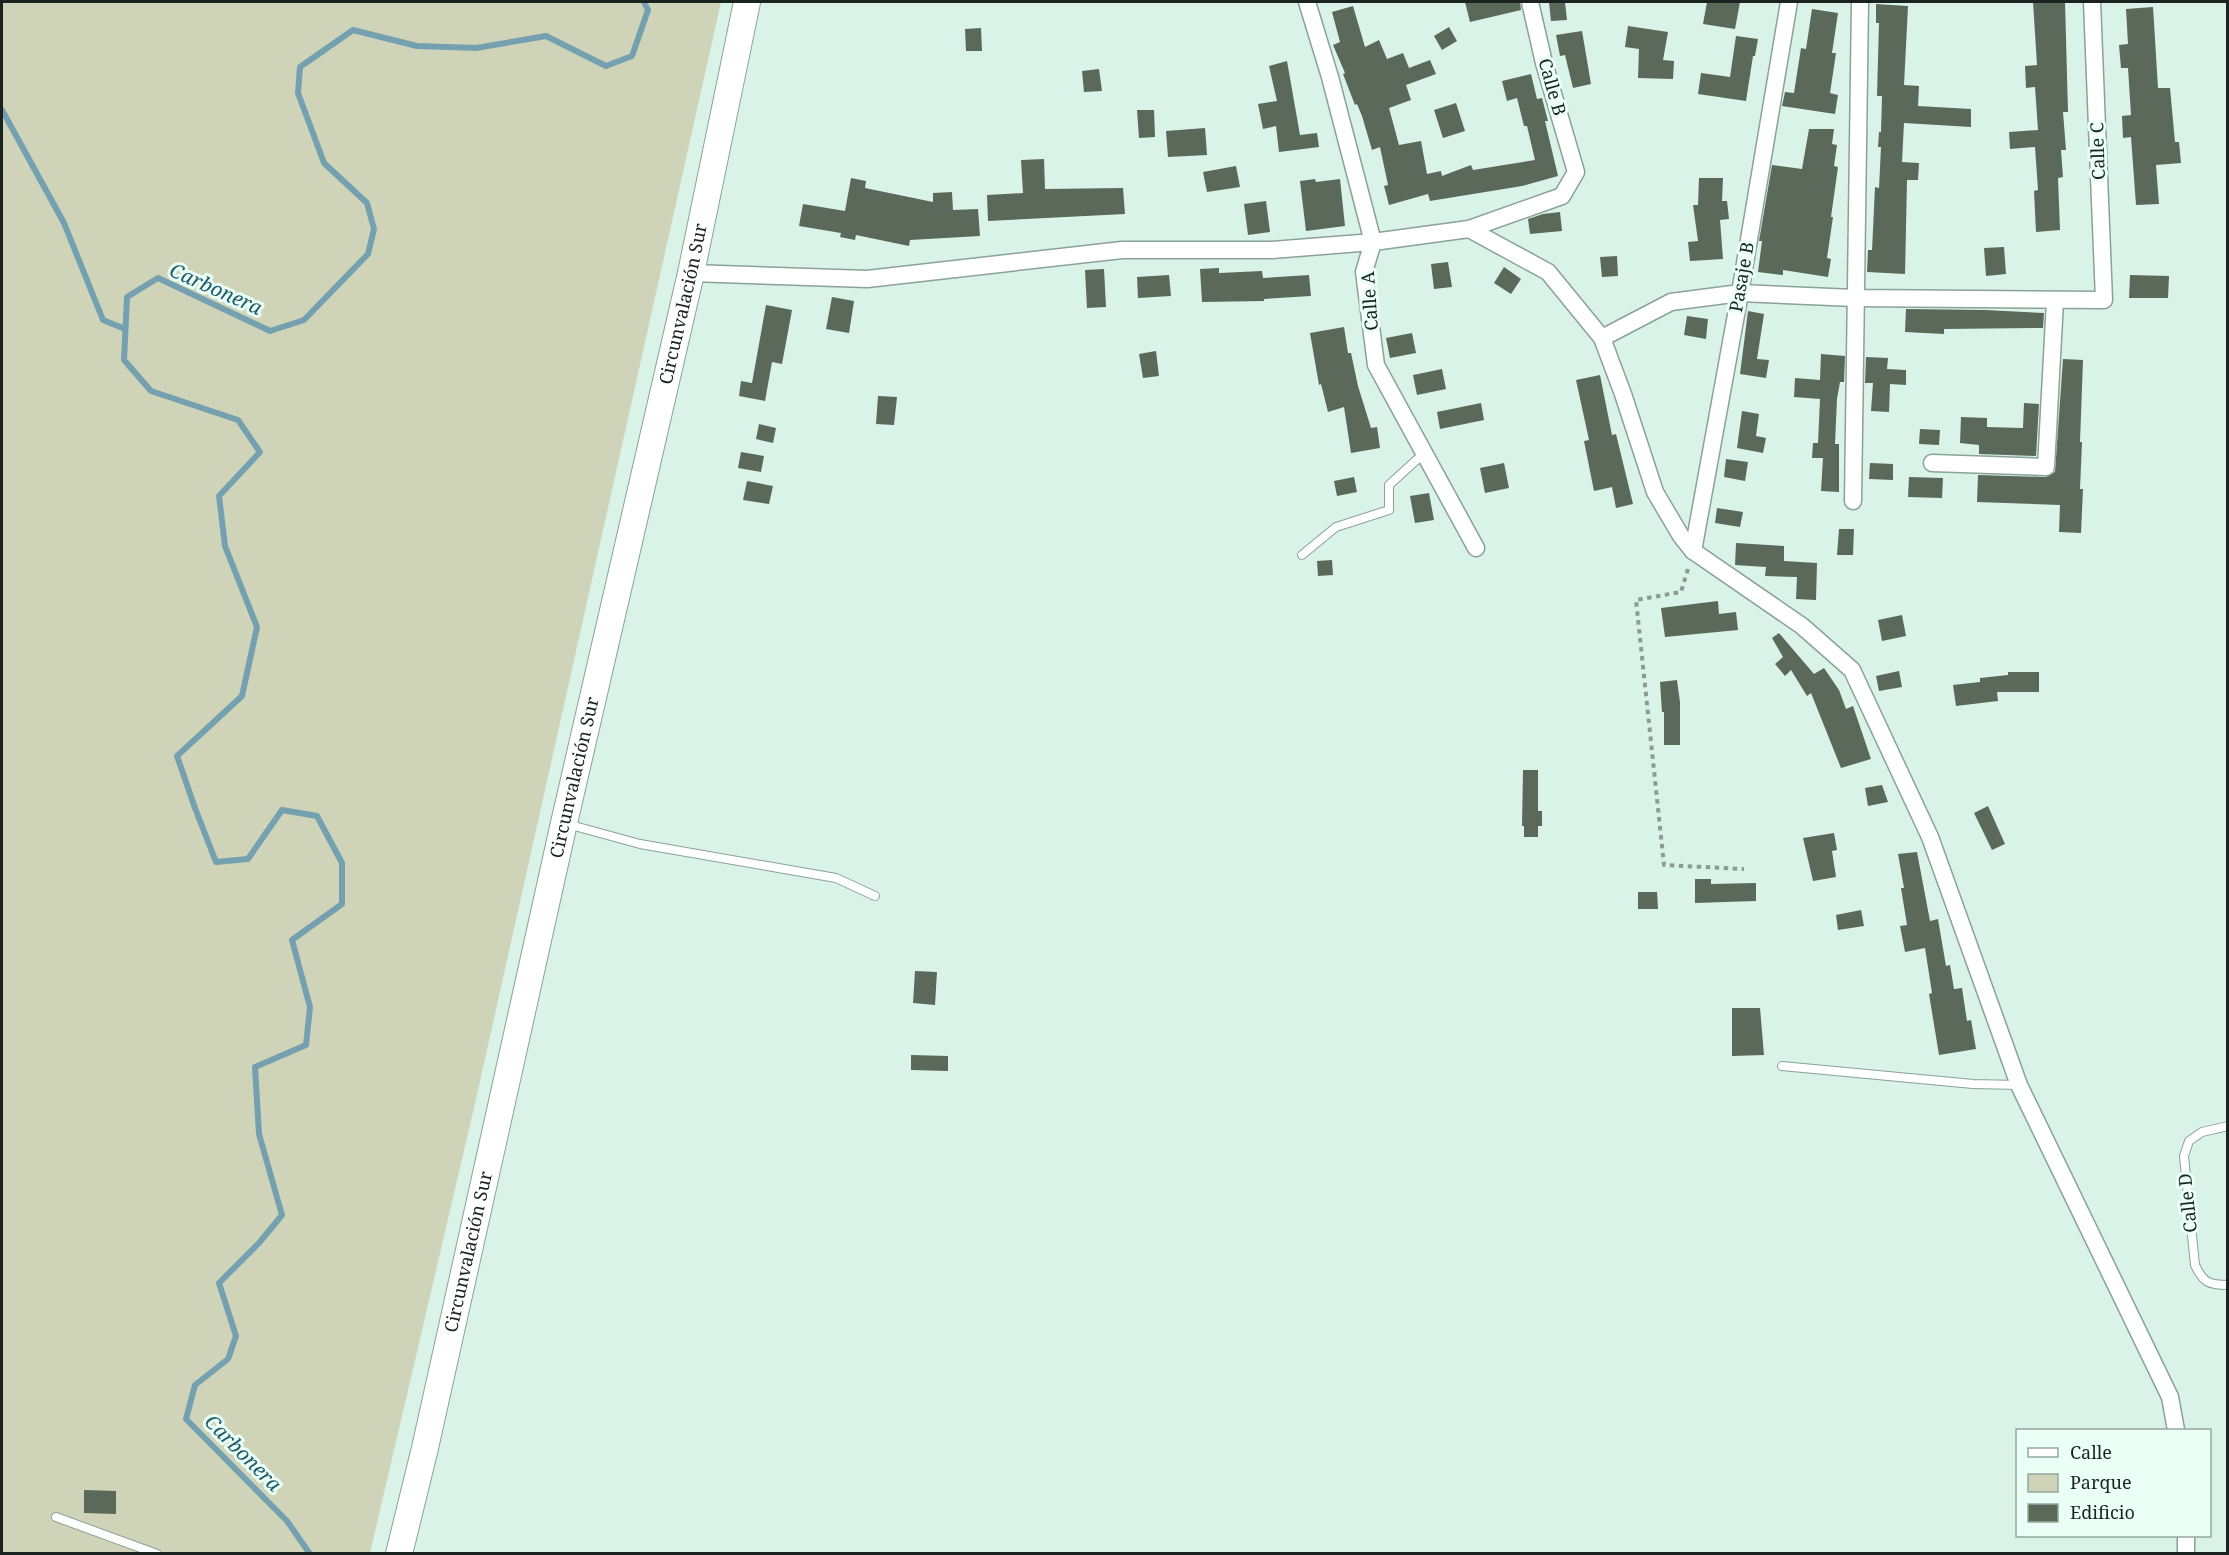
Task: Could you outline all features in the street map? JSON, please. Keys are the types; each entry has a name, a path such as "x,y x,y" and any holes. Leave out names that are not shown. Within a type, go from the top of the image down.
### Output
{"main road":[{"name":"Circunvalación Sur","path":"399,1554 691,273 747,2"}],"street":[{"path":"1307,2 1330,77 1373,243"},
{"name":"Calle B","path":"1469,229 1562,196 1576,172 1544,63 1530,2"},
{"name":"Pasaje B","path":"1693,551 1740,293 1789,2"},
{"path":"1853,501 1854,298 1860,2"},
{"name":"Calle C","path":"2055,301 2104,300 2092,2"},
{"path":"691,273 867,279 1122,250 1272,250 1373,243 1469,229 1548,272 1602,338 1655,492 1681,536 1693,551 1802,626 1852,670 1930,837 2019,1085 2170,1396 2176,1429"},
{"name":"Calle A","path":"1373,243 1364,272 1377,365 1423,454 1476,548"},
{"path":"1602,338 1671,302 1740,293 1854,298 2055,301 2046,467 1932,463"},
{"path":"2186,1537 2186,1554"}],"lane":[{"path":"1302,555 1336,527 1389,510 1389,485 1423,454"},
{"path":"564,823 640,844 836,878 875,896"},
{"path":"1782,1066 1972,1084 2019,1085"},
{"name":"Calle D","path":"2228,1126 2202,1132 2189,1141 2184,1156 2194,1265 2201,1277 2212,1284 2228,1285"},
{"path":"56,1516 157,1554"}],"path":[{"path":"1693,551 1681,592 1636,600 1664,865 1744,869"}],"green space":[{"path":"2,2 721,2 474,1108 370,1553 2,1554"}],"building":[{"path":"1465,2 1520,2 1521,10 1470,22"},
{"path":"1549,2 1565,2 1567,20 1551,21"},
{"path":"1707,2 1740,2 1735,29 1703,24"},
{"path":"2033,2 2065,2 2068,112 2063,112 2066,150 2061,150 2063,177 2058,178 2060,230 2036,232 2034,191 2038,190 2035,147 2010,149 2009,132 2038,130 2035,87 2026,88 2025,66 2037,65"},
{"path":"1876,4 1908,6 1904,85 1919,86 1918,106 1971,109 1971,127 1904,123 1902,162 1919,163 1918,180 1907,180 1905,274 1867,272 1868,250 1872,250 1875,187 1879,188 1881,147 1878,147 1879,132 1881,132 1882,96 1877,96 1879,23 1876,23"},
{"path":"1353,6 1365,47 1379,40 1387,59 1403,53 1409,68 1430,60 1436,74 1406,85 1411,100 1389,108 1399,145 1421,141 1427,174 1441,171 1442,176 1471,165 1473,170 1535,160 1517,98 1507,101 1502,81 1531,74 1537,99 1542,98 1558,176 1522,186 1430,201 1428,194 1389,205 1384,186 1388,185 1380,147 1372,150 1362,116 1357,104 1355,105 1333,45 1340,42 1332,12"},
{"path":"2153,7 2158,88 2170,88 2175,142 2179,142 2181,163 2156,165 2159,204 2136,205 2131,137 2123,138 2122,116 2131,115 2128,68 2121,68 2119,45 2128,44 2126,9"},
{"path":"1812,9 1838,13 1832,53 1836,53 1830,93 1838,95 1835,114 1782,106 1785,92 1794,93 1801,48 1806,49"},
{"path":"1628,26 1668,32 1663,60 1674,61 1673,79 1638,78 1639,49 1625,47"},
{"path":"1449,27 1457,41 1442,50 1434,36"},
{"path":"981,28 982,51 966,51 965,29"},
{"path":"1582,31 1591,84 1573,88 1565,55 1560,56 1556,35"},
{"path":"1736,36 1758,39 1746,101 1698,94 1701,73 1730,77"},
{"path":"1287,61 1300,135 1317,133 1319,147 1279,152 1276,126 1263,129 1258,104 1277,101 1269,66"},
{"path":"1099,69 1102,91 1084,92 1082,71"},
{"path":"1456,103 1465,131 1443,138 1434,110"},
{"path":"1137,110 1154,110 1155,137 1139,138"},
{"path":"1205,128 1207,155 1168,157 1166,131"},
{"path":"1809,129 1834,129 1832,144 1837,145 1834,166 1838,167 1827,258 1831,259 1828,277 1783,270 1783,275 1758,272 1762,241 1759,241 1772,165 1802,169"},
{"path":"1044,159 1045,189 1123,188 1125,214 988,221 987,195 1023,193 1021,160"},
{"path":"1236,166 1240,187 1207,192 1203,172"},
{"path":"851,178 866,181 865,188 933,202 933,193 952,192 953,210 978,209 980,236 910,240 909,246 856,235 855,240 840,237 841,233 799,226 803,204 845,211"},
{"path":"1699,178 1723,178 1722,201 1727,201 1729,219 1720,220 1723,259 1690,261 1688,242 1698,241 1693,205 1698,205"},
{"path":"1315,179 1316,182 1340,179 1345,226 1306,231 1300,181"},
{"path":"1266,201 1270,232 1248,235 1244,204"},
{"path":"1560,212 1562,231 1530,234 1528,219"},
{"path":"2004,247 2006,274 1986,276 1984,248"},
{"path":"1617,256 1618,276 1602,277 1600,257"},
{"path":"1448,262 1452,287 1434,289 1431,264"},
{"path":"1504,267 1521,279 1511,294 1494,283"},
{"path":"1219,268 1219,273 1262,271 1263,278 1309,275 1311,296 1264,299 1264,301 1202,302 1200,269"},
{"path":"1104,269 1106,307 1087,308 1085,270"},
{"path":"1169,275 1171,296 1138,298 1137,277"},
{"path":"2130,275 2169,276 2168,298 2129,298"},
{"path":"832,297 854,301 849,333 826,329"},
{"path":"766,305 792,310 782,364 772,362 765,401 739,396 741,381 752,383"},
{"path":"1906,309 2044,313 2043,328 1944,329 1944,334 1905,332"},
{"path":"1748,311 1764,314 1757,359 1769,360 1766,378 1740,374"},
{"path":"1687,316 1708,319 1706,339 1684,335"},
{"path":"1344,327 1348,353 1351,353 1371,428 1377,427 1380,448 1351,453 1344,407 1328,412 1321,384 1319,385 1310,333"},
{"path":"1412,333 1416,353 1390,358 1386,338"},
{"path":"1156,351 1159,376 1143,378 1139,354"},
{"path":"1821,354 1845,356 1844,382 1840,382 1837,399 1835,444 1839,444 1839,492 1821,491 1823,458 1812,458 1813,443 1818,443 1820,399 1794,397 1795,378 1820,380"},
{"path":"1866,357 1888,358 1887,369 1906,370 1906,385 1890,384 1889,412 1871,411 1873,383 1865,383"},
{"path":"2063,359 2083,360 2080,442 2082,442 2080,489 2083,489 2081,533 2059,532 2060,505 1977,502 1978,475 2046,477 2055,472"},
{"path":"1442,369 1446,389 1417,395 1413,375"},
{"path":"1600,375 1612,435 1616,434 1633,504 1616,508 1612,487 1594,491 1584,441 1589,440 1576,380"},
{"path":"878,396 897,397 894,425 876,424"},
{"path":"1481,403 1484,420 1440,429 1437,412"},
{"path":"2024,403 2039,404 2036,456 1979,454 1979,445 1960,443 1961,417 1987,418 1987,427 2023,428"},
{"path":"1742,411 1759,414 1756,436 1766,438 1763,453 1737,448"},
{"path":"759,424 776,428 773,443 756,439"},
{"path":"1920,429 1940,430 1939,445 1919,444"},
{"path":"741,452 764,456 761,472 738,468"},
{"path":"1726,459 1748,462 1745,481 1724,477"},
{"path":"1504,463 1509,488 1485,493 1480,468"},
{"path":"1870,463 1893,464 1893,480 1869,479"},
{"path":"1354,477 1357,492 1337,496 1334,481"},
{"path":"1909,477 1943,478 1942,498 1908,497"},
{"path":"747,481 773,486 769,504 743,500"},
{"path":"1429,493 1434,520 1415,523 1410,496"},
{"path":"1717,508 1743,512 1740,527 1715,523"},
{"path":"1839,529 1854,529 1853,555 1837,555"},
{"path":"1736,543 1784,546 1784,561 1817,563 1816,600 1796,599 1797,577 1765,576 1766,567 1735,565"},
{"path":"1332,560 1333,575 1318,576 1317,561"},
{"path":"1718,601 1719,614 1736,612 1738,630 1665,637 1661,608"},
{"path":"1902,615 1906,636 1882,641 1878,620"},
{"path":"1779,633 1814,674 1824,668 1839,690 1846,709 1853,706 1871,759 1841,768 1811,693 1807,696 1791,670 1785,676 1775,664 1783,657 1772,638"},
{"path":"1899,671 1902,687 1879,691 1876,676"},
{"path":"2008,672 2039,672 2039,692 1997,692 1998,701 1956,706 1953,685 1980,682 1980,678 2008,675"},
{"path":"1677,680 1680,702 1680,745 1664,745 1664,712 1662,712 1660,682"},
{"path":"1523,770 1538,770 1538,811 1542,811 1542,826 1538,826 1538,837 1524,837 1524,826 1522,826"},
{"path":"1882,785 1888,802 1868,806 1865,788"},
{"path":"1988,806 2005,844 1992,850 1974,813"},
{"path":"1834,833 1837,850 1832,851 1836,877 1813,881 1803,838"},
{"path":"1917,852 1930,921 1938,919 1946,966 1950,965 1954,989 1962,988 1967,1021 1971,1020 1976,1049 1939,1055 1929,994 1932,993 1925,948 1905,952 1900,926 1907,925 1898,854"},
{"path":"1695,879 1711,879 1711,884 1756,883 1756,901 1695,903"},
{"path":"1638,892 1657,892 1658,909 1638,909"},
{"path":"1861,910 1864,926 1838,930 1836,915"},
{"path":"915,971 937,972 935,1005 913,1003"},
{"path":"1732,1008 1760,1008 1764,1055 1732,1056"},
{"path":"911,1055 948,1056 948,1071 911,1070"},
{"path":"84,1490 116,1491 116,1514 84,1513"}],"waterway":[{"name":"Carbonera","path":"310,1554 287,1521 186,1419 195,1385 228,1359 236,1336 219,1283 259,1243 282,1215 259,1134 255,1067 306,1045 310,1007 292,940 342,904 342,863 317,816 282,810 248,859 216,862 195,808 177,756 242,696 257,627 225,546 219,496 260,452 238,420 151,391 124,360 127,297 158,278 270,331 304,320 368,254 374,229 367,203 324,163 298,93 300,67 353,30 417,46 476,48 546,36 606,66 632,56 648,10 644,2"},
{"path":"2,110 64,223 103,320 125,329"}]}
